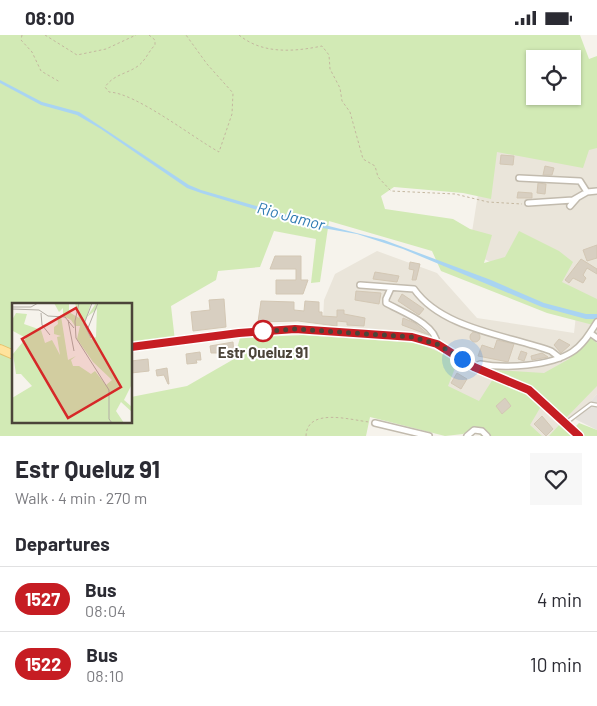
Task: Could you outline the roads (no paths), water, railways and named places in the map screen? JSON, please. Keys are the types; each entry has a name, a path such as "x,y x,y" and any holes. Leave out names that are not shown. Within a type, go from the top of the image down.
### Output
{"main road":[{"path":"132,347 239,333 295,329 412,337 437,344 474,367 529,390 579,436"},
{"path":"0,349 12,354"}],"street":[{"path":"519,178 580,181 587,192"},
{"path":"570,206 587,192 597,191"},
{"path":"528,203 578,198"},
{"path":"360,285 414,289 427,304 452,319 551,351 560,358"},
{"path":"391,288 386,303 431,331 437,338 437,344"},
{"path":"474,367 480,364 534,365 560,358 572,352 590,333 597,322"},
{"path":"590,333 596,336"},
{"path":"375,423 429,436"},
{"path":"466,436 474,430 482,431 487,436"}],"lane":[{"path":"565,424 591,404 597,405"}],"water":[{"path":"0,80 42,102 79,112 189,185 201,190 301,219 384,240 491,280 544,303 586,314 597,314 597,319 586,319 542,307 403,249 357,234 311,226 187,188 101,129 77,115 41,105 0,83"}],"place":[{"name":"Estr Queluz 91","path":"263,331"}],"water label":[{"name":"Rio Jamor","path":"291,216"}]}
